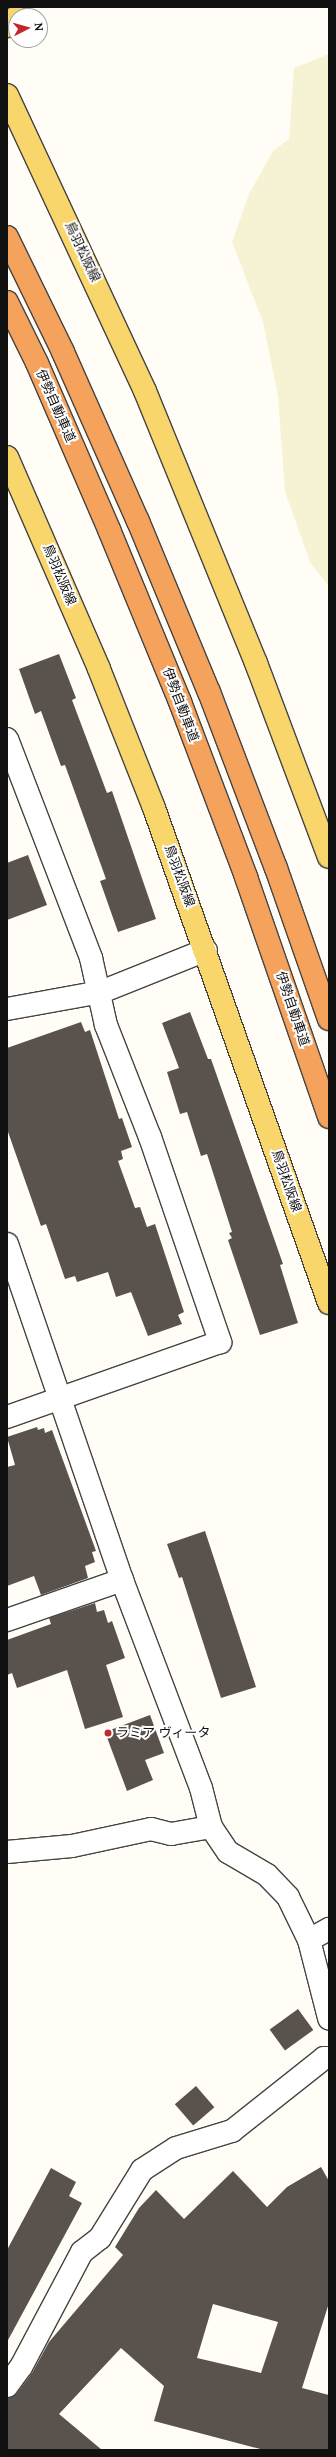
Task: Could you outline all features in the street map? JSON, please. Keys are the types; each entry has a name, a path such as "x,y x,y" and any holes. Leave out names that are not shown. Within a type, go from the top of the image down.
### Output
{"highway":[{"path":"7,237 63,352 138,521 206,685 276,868 329,1020"},
{"name":"伊勢自動車道","path":"7,302 107,525 180,702 246,877 329,1117"}],"main road":[{"name":"鳥羽松阪線","path":"7,95 92,272 151,405 250,649 329,857"},
{"name":"鳥羽松阪線","path":"7,457 99,669 154,808 206,950 329,1303"}],"street":[{"path":"7,739 91,958 101,992 106,1025 150,1137 220,1342 62,1399 7,1417"},
{"path":"7,1009 101,992 206,950"},
{"path":"7,1244 62,1399 122,1580 201,1788 211,1827 228,1852 267,1875 288,1897 309,1940 329,2018"},
{"path":"7,1620 122,1580"},
{"path":"8,1856 72,1846 151,1829 172,1834 211,1827"},
{"path":"309,1940 329,1929"},
{"path":"7,2386 21,2367 82,2252 100,2238 142,2170 176,2148 232,2131 324,2058 329,2058"}],"shaded area":[{"path":"329,54 329,587 310,562 285,492 278,396 263,322 232,242 249,194 273,151 289,139 294,68"}],"building":[{"path":"59,654 76,698 72,700 107,793 112,791 156,919 118,932 100,881 106,879 65,765 61,766 41,711 35,714 19,669"},
{"path":"28,855 47,905 7,920 7,863"},
{"path":"190,1012 208,1059 211,1059 283,1264 280,1265 298,1323 260,1335 228,1240 232,1238 229,1233 232,1232 207,1154 201,1156 187,1112 180,1114 167,1072 179,1068 162,1023"},
{"path":"81,1022 85,1032 90,1030 119,1119 122,1118 132,1147 121,1151 123,1159 118,1161 135,1208 140,1207 147,1227 155,1224 184,1312 178,1315 182,1324 148,1336 131,1292 116,1297 108,1272 77,1282 75,1276 65,1279 46,1224 41,1226 7,1129 7,1048"},
{"path":"37,1427 38,1430 44,1428 45,1433 52,1430 96,1551 92,1552 95,1562 85,1566 88,1578 41,1595 34,1576 7,1586 7,1467 15,1465 7,1437"},
{"path":"205,1531 256,1687 221,1698 182,1577 179,1578 167,1544"},
{"path":"95,1603 97,1612 104,1610 108,1623 112,1621 125,1658 106,1665 123,1717 85,1729 67,1670 17,1688 12,1673 7,1675 7,1640 51,1624 49,1618"},
{"path":"150,1715 164,1753 145,1760 153,1780 127,1791 105,1732"},
{"path":"298,2009 313,2030 285,2051 270,2030"},
{"path":"196,2086 214,2107 193,2126 175,2104"},
{"path":"321,2167 329,2181 329,2303 302,2388 329,2395 329,2450 264,2450 154,2421 164,2386 121,2348 59,2414 102,2450 7,2450 7,2398 17,2393 32,2373 49,2342 123,2255 115,2247 139,2208 156,2190 184,2219 233,2171 267,2207 287,2187","holes":["213,2304 278,2322 261,2373 197,2358"]},
{"path":"51,2168 76,2182 69,2196 82,2203 7,2342 7,2250"}],"place":[{"name":"ラミア ヴィータ","path":"108,1733"}]}
